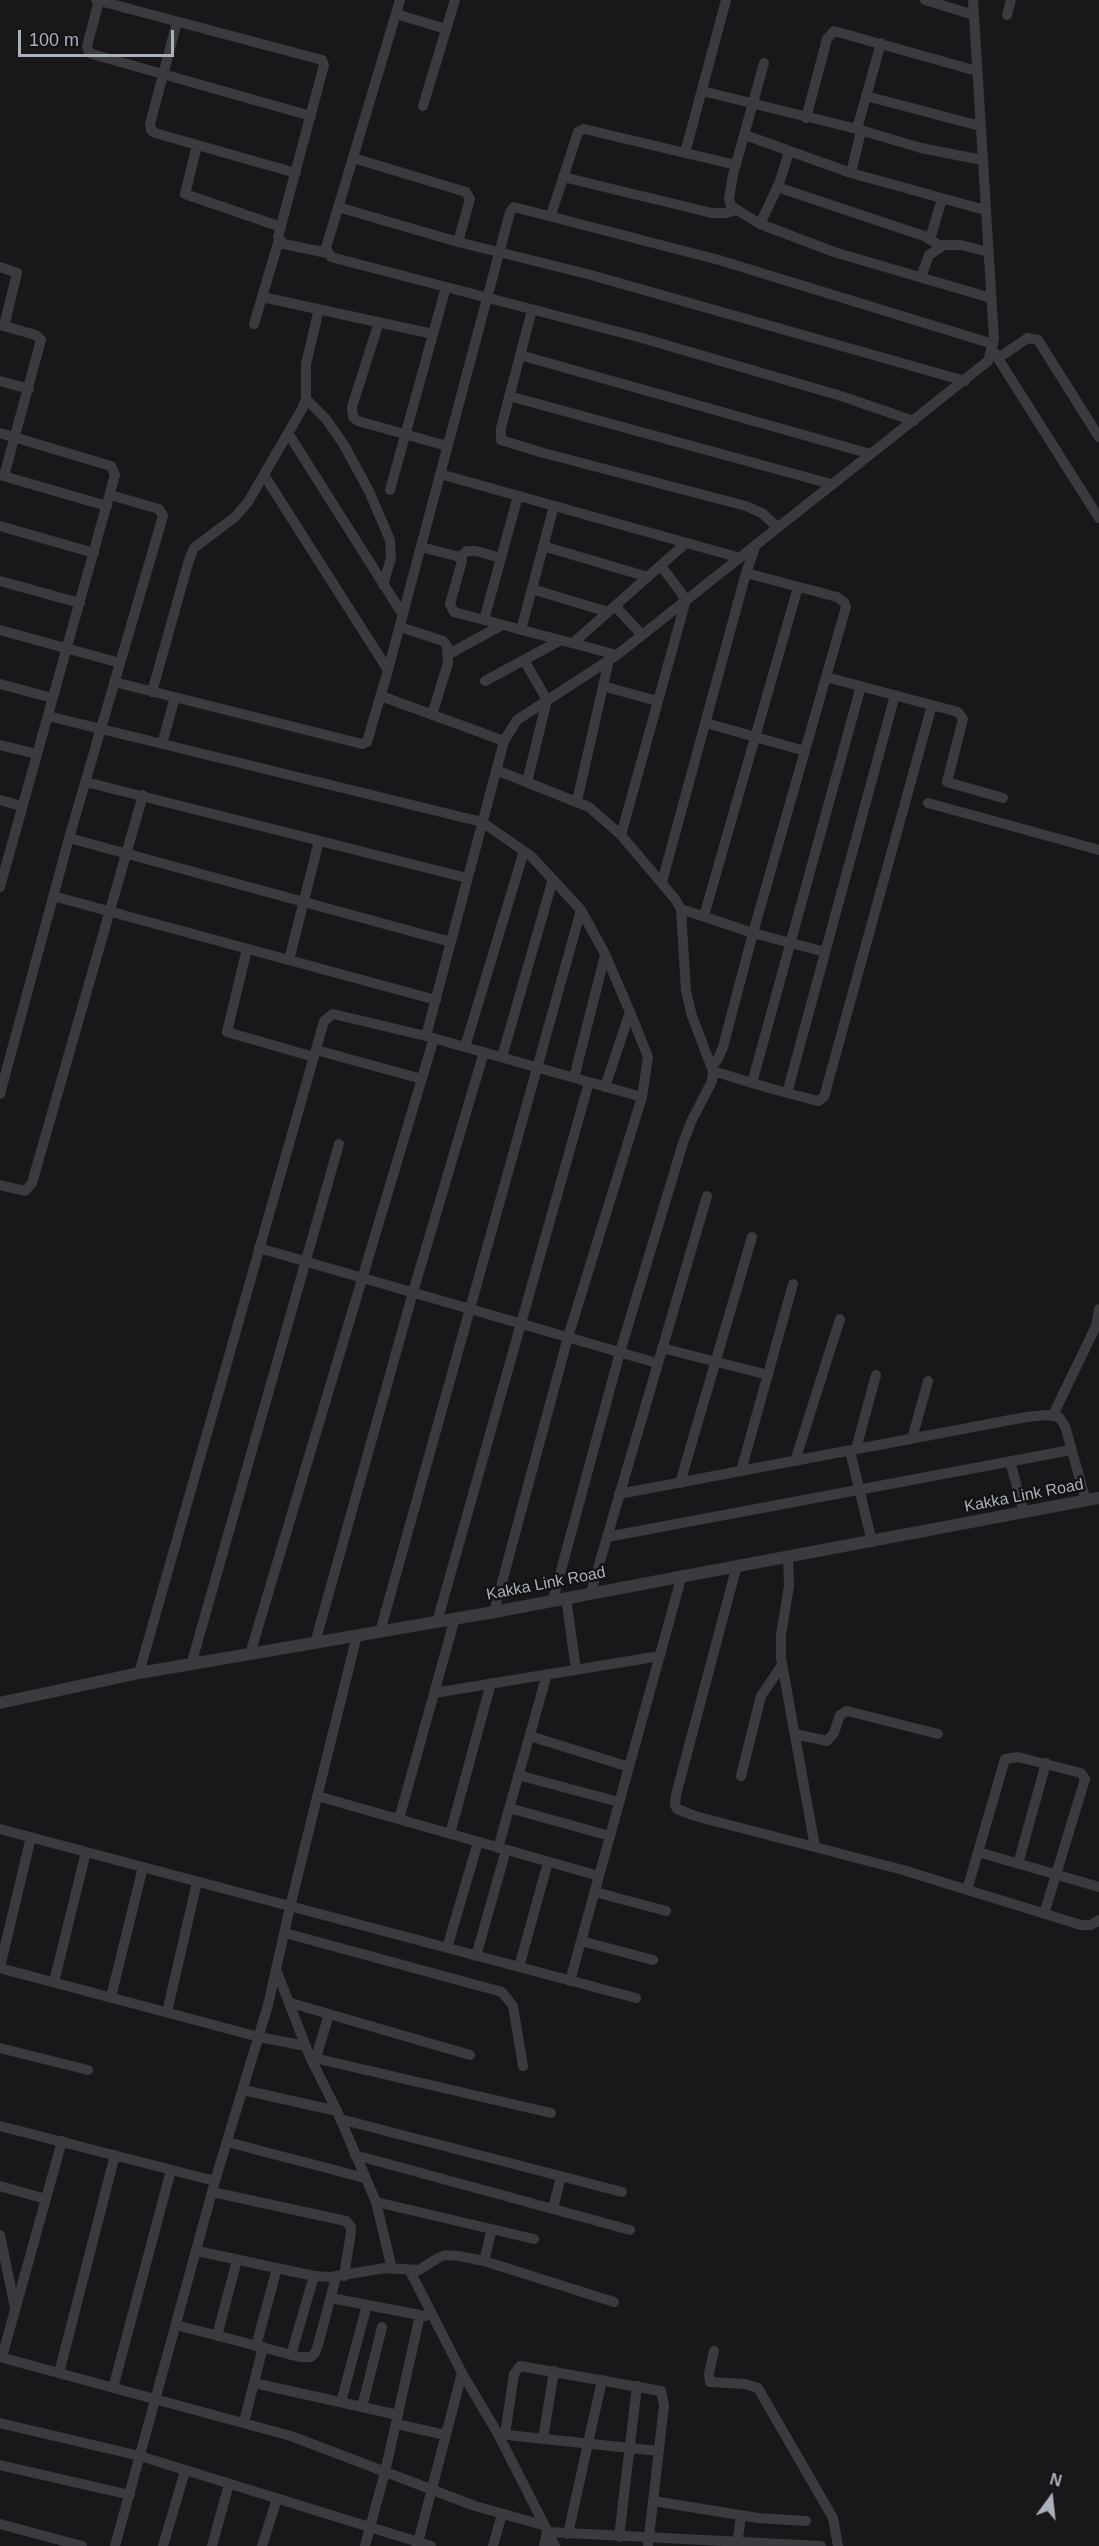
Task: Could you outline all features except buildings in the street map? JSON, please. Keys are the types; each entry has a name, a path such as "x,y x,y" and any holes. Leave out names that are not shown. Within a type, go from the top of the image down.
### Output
{"street":[{"path":"254,324 279,240 324,65 322,60 177,22 118,3 98,0 87,50 92,54 310,116"},
{"path":"327,253 338,207 400,0"},
{"path":"423,106 455,0"},
{"path":"685,153 726,0"},
{"path":"925,0 938,2 974,15"},
{"path":"973,0 995,350 1099,518"},
{"path":"1007,15 1011,0"},
{"path":"396,14 446,29"},
{"path":"177,22 150,124 151,130 296,173"},
{"path":"806,118 826,39 834,31 881,42 977,71"},
{"path":"851,173 866,96 881,42"},
{"path":"765,63 736,165 729,198 731,206 760,224 834,252 991,298"},
{"path":"702,91 859,130 921,148 982,160"},
{"path":"866,96 980,126"},
{"path":"551,215 578,132 584,129 736,165"},
{"path":"744,135 851,173 985,210"},
{"path":"197,145 185,194 281,227"},
{"path":"760,224 777,187 789,152"},
{"path":"353,158 466,192 470,199 458,242"},
{"path":"563,177 712,213 736,210"},
{"path":"777,187 930,239 941,246"},
{"path":"930,239 942,199"},
{"path":"338,207 458,242 591,275 965,381"},
{"path":"114,682 362,744 369,739 510,212 514,207 719,260 995,350"},
{"path":"279,240 284,244 327,253 331,257 841,396 914,421"},
{"path":"921,277 929,255 941,246 961,245 988,252"},
{"path":"0,267 17,273 2,326 36,335 41,340 29,389 2,476 108,501 159,509 162,516 69,838 0,1091"},
{"path":"390,490 446,287"},
{"path":"262,297 433,334"},
{"path":"152,692 194,548 235,517 248,502 306,399 306,364 319,309"},
{"path":"532,310 509,396 500,435 501,440 746,506 762,513 777,527"},
{"path":"379,322 351,413 358,421 447,446"},
{"path":"250,1654 422,1079 436,1000 467,878 504,741 517,720 613,658 831,484 965,381 988,361 995,350 1028,338 1038,340 1099,437"},
{"path":"520,355 871,454"},
{"path":"0,381 29,389"},
{"path":"509,396 831,484"},
{"path":"306,399 326,419 344,445 369,490 390,540 391,558 383,585"},
{"path":"0,433 111,466 115,475 0,887"},
{"path":"288,433 403,615"},
{"path":"440,474 737,558"},
{"path":"264,476 388,670"},
{"path":"484,620 518,496"},
{"path":"521,630 554,506"},
{"path":"0,526 94,553"},
{"path":"573,643 686,543"},
{"path":"662,882 746,573 757,543"},
{"path":"543,546 648,577"},
{"path":"421,547 460,557"},
{"path":"460,557 467,551 476,551 501,558"},
{"path":"460,557 462,561 450,604 454,612 573,643 613,658"},
{"path":"661,566 685,600"},
{"path":"553,1600 620,1352 683,1143 709,1087 713,1068 723,1047 846,607 844,602 837,597 746,573"},
{"path":"0,581 80,603"},
{"path":"704,916 798,587"},
{"path":"532,589 612,609 642,635"},
{"path":"621,836 685,600"},
{"path":"449,654 502,625"},
{"path":"400,627 443,641 447,646 449,654 432,716"},
{"path":"0,630 120,663"},
{"path":"485,681 561,640"},
{"path":"577,801 603,686 613,658"},
{"path":"525,660 547,700 527,782"},
{"path":"825,677 958,712 963,719 947,782 1003,798"},
{"path":"0,684 53,698"},
{"path":"603,686 657,701"},
{"path":"752,1083 861,686"},
{"path":"787,1093 895,695"},
{"path":"381,696 504,741"},
{"path":"162,744 175,697"},
{"path":"496,770 590,807 621,836 662,882 681,909 686,991 695,1025 713,1068 752,1083 820,1101 824,1097 932,705"},
{"path":"48,716 482,822 524,851 553,879 580,910 605,954 648,1057 642,1097 568,1337 494,1612"},
{"path":"706,723 805,751"},
{"path":"0,745 37,754"},
{"path":"86,782 467,878"},
{"path":"0,1185 24,1191 32,1183 143,795"},
{"path":"0,800 22,806"},
{"path":"928,803 1099,850"},
{"path":"69,838 451,942"},
{"path":"289,960 320,841"},
{"path":"465,1047 524,851"},
{"path":"502,1057 553,879"},
{"path":"53,896 436,1000"},
{"path":"681,909 753,933 825,952"},
{"path":"380,1632 580,910"},
{"path":"246,949 227,1032 422,1079"},
{"path":"574,1078 605,954"},
{"path":"605,1087 630,1012"},
{"path":"139,1673 324,1021 333,1014 430,1037 642,1097"},
{"path":"315,1643 413,1292 484,1052"},
{"path":"437,1622 589,1082"},
{"path":"191,1665 339,1144"},
{"path":"591,1592 706,1196"},
{"path":"680,1483 752,1237"},
{"path":"259,1248 657,1363"},
{"path":"741,1471 793,1284"},
{"path":"1053,1415 1096,1326 1099,1309"},
{"path":"795,1461 840,1319"},
{"path":"662,1348 768,1375"},
{"path":"872,1542 853,1450 876,1375"},
{"path":"912,1439 928,1381"},
{"path":"619,1494 1026,1417 1053,1415 1059,1417 1065,1426 1086,1501"},
{"path":"607,1537 1071,1450"},
{"path":"1010,1461 1024,1513"},
{"name":"Kakka Link Road","path":"0,1704 139,1673 494,1612 1099,1498"},
{"path":"788,1556 789,1597 780,1645 816,1847"},
{"path":"737,1565 675,1805 677,1809 695,1816 903,1870 1088,1926 1099,1920"},
{"path":"570,1981 682,1575"},
{"path":"566,1597 576,1670"},
{"path":"399,1819 455,1618"},
{"path":"115,2546 214,2187 277,1971 290,1907 357,1635"},
{"path":"434,1693 660,1656"},
{"path":"741,1776 761,1696 782,1665"},
{"path":"476,1956 502,1849 509,1808 547,1674"},
{"path":"450,1834 491,1683"},
{"path":"795,1734 827,1741 834,1733 840,1715 847,1711 938,1734"},
{"path":"530,1736 629,1767"},
{"path":"968,1890 1005,1759 1015,1756 1081,1773 1085,1777 1044,1914"},
{"path":"1018,1864 1046,1763"},
{"path":"518,1775 619,1802"},
{"path":"317,1796 599,1876"},
{"path":"509,1808 610,1836"},
{"path":"0,1829 636,1998"},
{"path":"31,1837 0,1967 259,2037 311,2054 551,2113"},
{"path":"447,1948 478,1842"},
{"path":"54,1982 86,1852"},
{"path":"978,1852 1099,1887"},
{"path":"519,1967 548,1862"},
{"path":"111,1997 143,1868"},
{"path":"167,2012 197,1882"},
{"path":"594,1892 666,1911"},
{"path":"285,1933 502,1992 513,2006 523,2066"},
{"path":"581,1941 653,1960"},
{"path":"277,1971 376,2202 392,2269"},
{"path":"291,2003 470,2055"},
{"path":"311,2054 329,2014"},
{"path":"0,2048 88,2070"},
{"path":"243,2090 622,2192"},
{"path":"0,2126 171,2170 214,2187 346,2221 351,2227 340,2276 315,2353 307,2358 176,2325"},
{"path":"62,2142 1,2357 244,2422 316,2444 432,2490 545,2529 568,2534 619,2537 648,2542 821,2546"},
{"path":"227,2142 365,2178"},
{"path":"59,2373 115,2155"},
{"path":"355,2155 630,2230"},
{"path":"112,2388 171,2170"},
{"path":"553,2209 561,2176"},
{"path":"0,2186 46,2199"},
{"path":"376,2202 534,2239"},
{"path":"484,2261 492,2229"},
{"path":"0,2235 16,2310"},
{"path":"196,2251 314,2276 340,2276 392,2269 419,2270 445,2255 484,2261 614,2302"},
{"path":"217,2336 237,2260"},
{"path":"244,2422 277,2268"},
{"path":"410,2271 462,2373 502,2434 555,2546"},
{"path":"291,2355 314,2276"},
{"path":"331,2298 434,2318"},
{"path":"341,2402 367,2305"},
{"path":"365,2546 385,2472 420,2315"},
{"path":"362,2407 382,2327"},
{"path":"714,2351 709,2380 713,2383 746,2384 758,2388 833,2518 836,2524 837,2546"},
{"path":"502,2434 517,2367 554,2371 658,2390 663,2393 664,2405 648,2542"},
{"path":"543,2439 554,2371"},
{"path":"418,2544 462,2373"},
{"path":"568,2534 602,2380"},
{"path":"254,2383 362,2407 446,2435"},
{"path":"619,2537 637,2386"},
{"path":"0,2423 140,2456 418,2544 431,2546"},
{"path":"502,2434 658,2451"},
{"path":"0,2465 130,2495"},
{"path":"164,2546 185,2470"},
{"path":"212,2546 229,2484"},
{"path":"262,2546 277,2499"},
{"path":"652,2501 776,2520 806,2521"},
{"path":"493,2546 502,2514"},
{"path":"737,2544 741,2515"},
{"path":"0,2524 82,2546"},
{"path":"544,2546 545,2529"}]}
